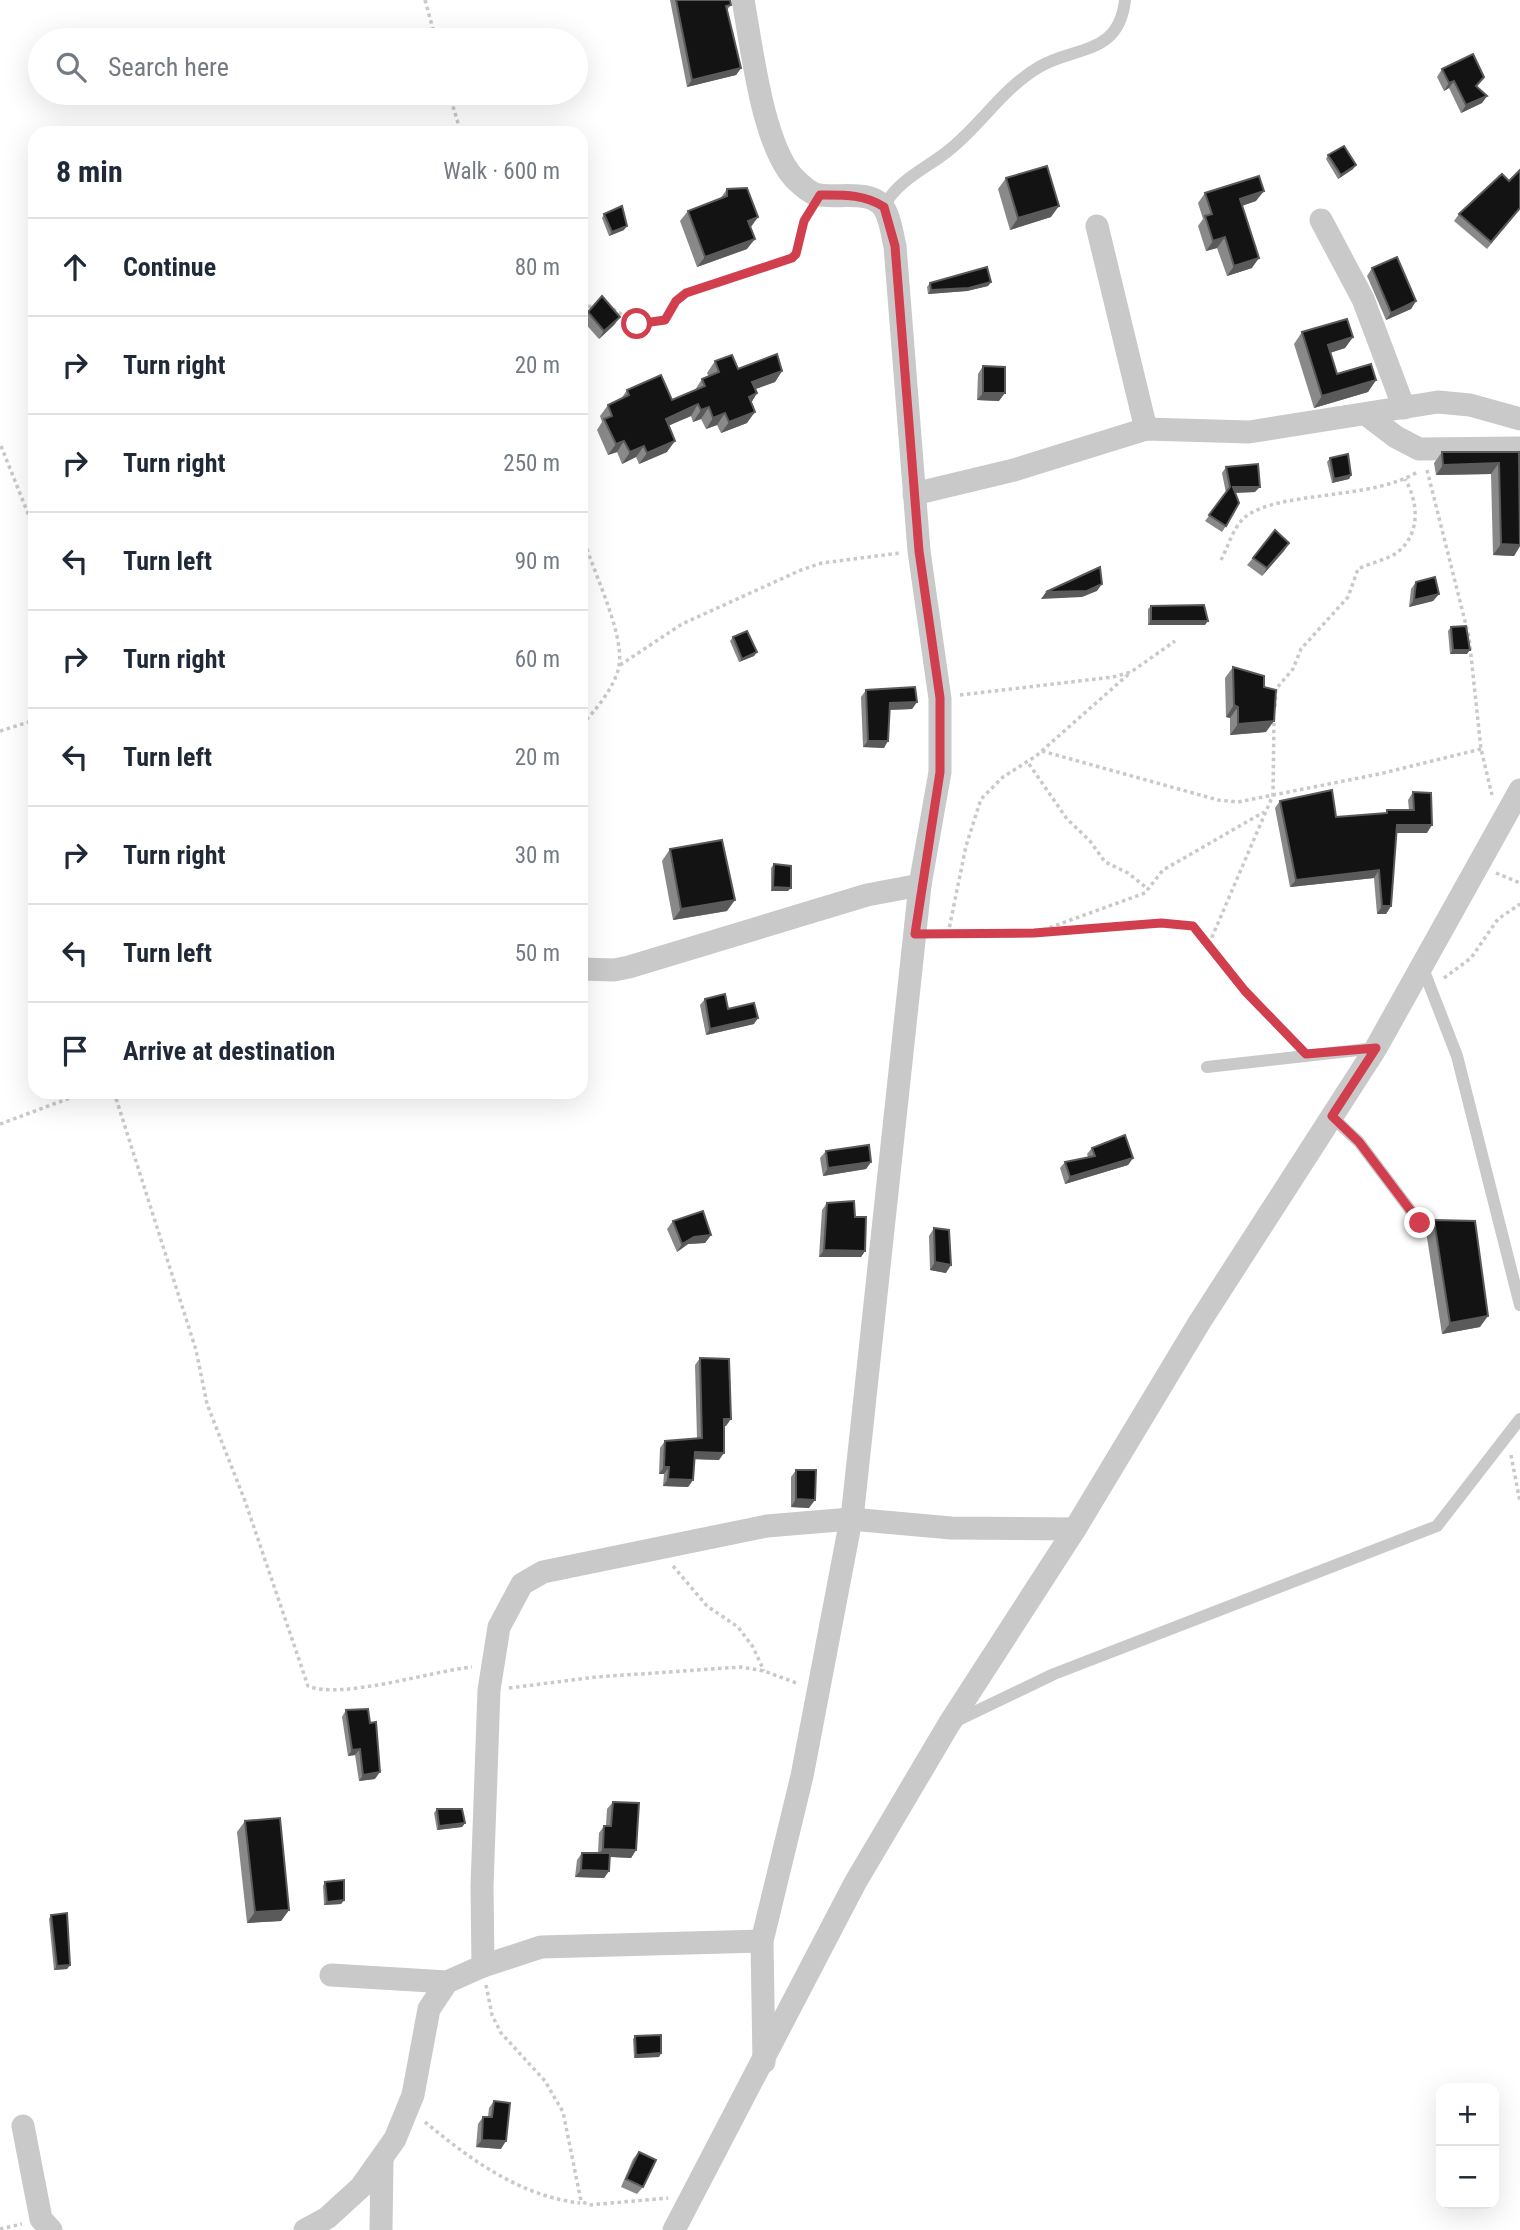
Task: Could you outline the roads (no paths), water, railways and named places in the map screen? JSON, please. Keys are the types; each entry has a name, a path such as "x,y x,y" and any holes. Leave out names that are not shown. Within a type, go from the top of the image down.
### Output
{"street":[{"path":"743,0 764,108 780,155 794,177 813,194 858,196 872,199 884,207 895,246 919,551 940,698 940,772 920,885 851,1519 802,1776 762,1941 764,2062"},
{"path":"1321,220 1363,299 1404,408"},
{"path":"1097,226 1146,429"},
{"path":"914,494 1014,470 1146,429 1249,432 1452,402 1520,419"},
{"path":"1367,415 1396,437 1419,449 1493,451 1520,448"},
{"path":"674,2230 855,1884 950,1724 1075,1529 1199,1323 1376,1048 1426,976 1520,790"},
{"path":"588,969 614,970 629,967 867,895 920,885"},
{"path":"482,1966 482,1886 491,1681 499,1626 522,1584 543,1572 767,1527 851,1519 951,1528 1075,1529"},
{"path":"331,1975 447,1982 482,1966 541,1947 762,1941"},
{"path":"305,2230 327,2218 361,2187 382,2158 408,2109 429,2009 447,1982"},
{"path":"23,2126 41,2219 51,2230"},
{"path":"381,2230 382,2158"}],"lane":[{"path":"884,207 894,191 950,150 1014,86 1038,67 1092,49 1110,34 1123,15 1125,0"},
{"path":"1426,976 1466,1089 1520,1305"},
{"path":"1207,1067 1376,1048"},
{"path":"1332,1116 1359,1142 1420,1223"},
{"path":"950,1724 1054,1674 1437,1526 1507,1440 1520,1419"}]}
